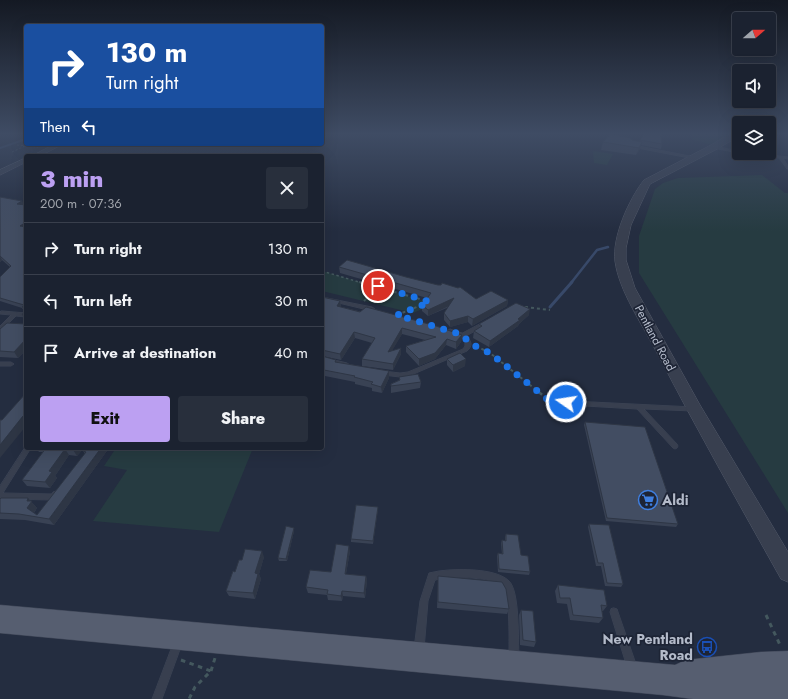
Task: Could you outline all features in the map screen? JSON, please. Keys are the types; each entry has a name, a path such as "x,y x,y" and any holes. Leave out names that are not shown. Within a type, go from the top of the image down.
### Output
{"main road":[{"path":"0,619 176,646 418,656 648,678 788,697"},
{"path":"648,678 761,667 785,657"}],"street":[{"path":"0,173 13,167"},
{"name":"Pentland Road","path":"678,167 647,182 643,187 625,226 620,248 622,271 629,288 694,409 788,572"}],"lane":[{"path":"324,298 397,315"},
{"path":"2,313 24,315"},
{"path":"0,328 15,314"},
{"path":"463,335 489,321"},
{"path":"373,371 400,375 409,374 465,350 468,347 469,343 463,335 441,329"},
{"path":"324,358 351,365"},
{"path":"0,364 11,364"},
{"path":"551,402 694,409"},
{"path":"638,406 675,446"},
{"path":"1,488 27,450"},
{"path":"0,496 54,497 59,491"},
{"path":"418,656 424,601 432,576 445,573 455,573 497,579 506,584 511,595 512,603 515,665"},
{"path":"614,612 628,652 648,678"},
{"path":"157,699 176,646"}],"path":[{"path":"324,272 430,302 397,315"},
{"path":"362,302 378,286"},
{"path":"522,307 550,310"},
{"path":"469,343 490,353 551,402"},
{"path":"766,615 785,657"},
{"path":"176,646 211,671 194,687 189,699"}],"green space":[{"path":"762,175 785,193 788,193 788,513 639,273 639,236 655,189 663,183 678,178"},
{"path":"324,272 434,304 413,313 324,291"},
{"path":"115,450 252,450 219,532 93,521 127,470 104,466"}],"building":[{"path":"0,197 22,201 17,204 24,205 24,223 20,226 24,227 24,305 0,298 0,277 11,266 0,256"},
{"path":"347,260 438,285 441,285 442,283 458,288 460,287 476,299 491,291 508,300 473,319 468,316 450,321 444,313 454,298 428,310 422,305 431,293 339,267"},
{"path":"324,297 340,301 337,306 360,312 366,307 436,326 462,335 456,342 447,339 435,353 419,359 406,346 436,337 402,328 388,352 401,348 393,364 362,359 375,338 354,332 340,354 324,350"},
{"path":"516,303 530,309 518,319 520,320 490,341 474,331 482,326 479,324"},
{"path":"7,323 24,324 24,341 14,352 0,351 0,329"},
{"path":"460,353 466,359 453,365 447,359"},
{"path":"324,357 336,360 335,362 389,371 381,387 371,384 373,382 354,377 355,376 324,370"},
{"path":"418,374 421,382 391,386 391,384 400,380 399,377"},
{"path":"24,395 24,416 0,445 0,420 2,420"},
{"path":"585,422 645,427 678,524 607,518"},
{"path":"44,450 64,450 49,471 52,472 45,482 22,480"},
{"path":"100,450 49,519 19,514 0,513 1,498 28,498 27,501 32,501 27,508 37,515 86,452 83,451"},
{"path":"356,505 378,507 373,541 351,539"},
{"path":"589,524 609,525 623,584 607,583 603,563 598,563"},
{"path":"286,526 294,528 286,559 278,558"},
{"path":"506,534 518,535 521,555 528,556 530,572 499,569 498,553 503,554 502,540 506,541"},
{"path":"336,544 349,546 345,574 366,576 364,593 342,591 341,596 327,594 328,590 306,587 310,570 331,572"},
{"path":"245,549 262,551 255,573 258,574 253,593 226,591 233,571 235,572 239,560 242,560"},
{"path":"438,576 502,582 506,589 509,609 438,602"},
{"path":"558,585 604,590 607,606 601,605 603,618 573,615 570,598 560,598"},
{"path":"521,610 533,611 536,642 523,640"}],"waterway":[{"path":"571,283 597,250 608,247"},
{"path":"550,307 572,282"}],"place":[{"name":"Aldi","path":"648,500"},
{"name":"New Pentland Road","path":"707,647"}],"route":[{"path":"378,286 430,302 397,315 463,335 467,338 469,343 490,353 551,402 566,402"}]}
